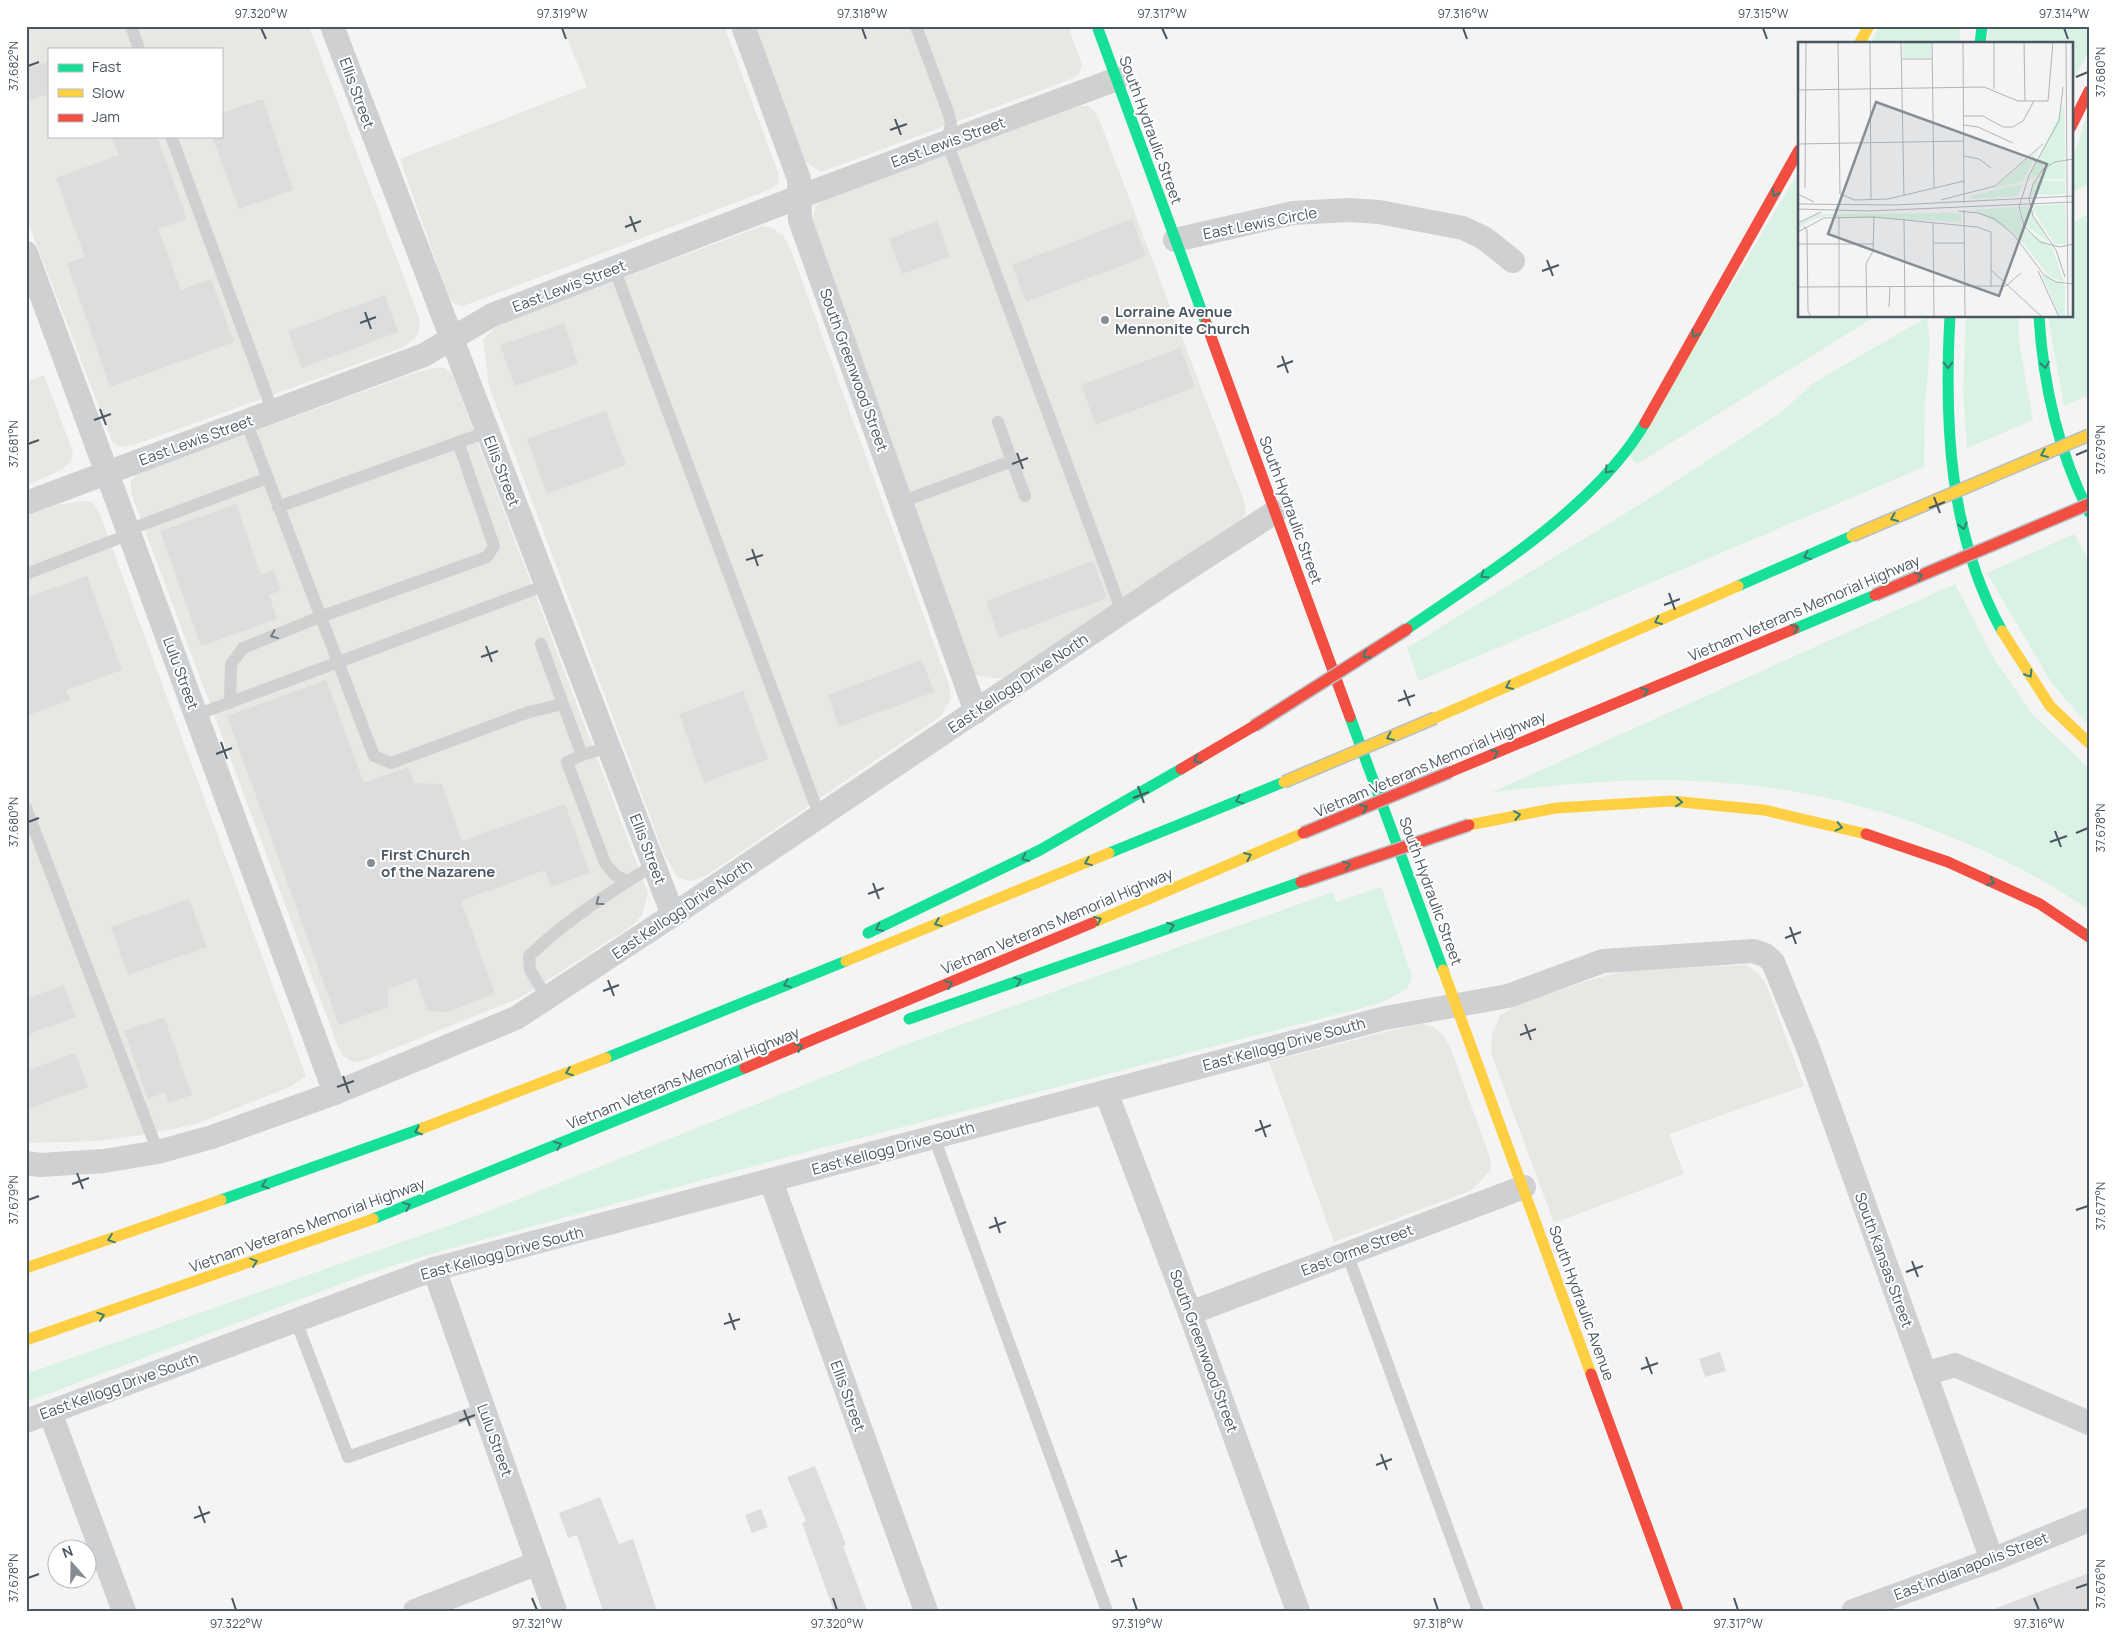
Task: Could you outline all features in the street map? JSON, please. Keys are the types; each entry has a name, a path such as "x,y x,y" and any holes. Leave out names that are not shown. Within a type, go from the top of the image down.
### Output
{"main road":[{"name":"South Hydraulic Street","path":"1097,26 1457,1005"},
{"path":"1860,42 1869,26"},
{"path":"1980,42 1982,26"},
{"path":"2072,125 2089,90"},
{"path":"854,940 1040,850 1106,814 1254,726 1407,629 1538,537 1586,494 1633,443 1798,152"},
{"path":"1950,318 1948,354 1950,438 1961,519 1978,582 2008,642 2050,707 2089,742"},
{"path":"2039,318 2050,395 2063,452 2089,512"},
{"path":"26,1268 395,1139 615,1055 1284,782 2089,435"},
{"name":"Vietnam Veterans Memorial Highway","path":"26,1340 55,1332 354,1227 608,1125 863,1020 2089,504"},
{"path":"898,1023 1469,825 1556,808 1670,801 1764,810 1862,832 1948,862 2040,904 2089,937"},
{"path":"615,1055 792,970"},
{"name":"South Hydraulic Avenue","path":"1457,1005 1678,1611"},
{"path":"608,1125 804,1056"},
{"path":"26,1344 55,1332"}],"street":[{"name":"Ellis Street","path":"332,26 673,916"},
{"name":"South Greenwood Street","path":"743,26 799,179 800,220 976,712"},
{"name":"East Lewis Street","path":"26,503 424,356 492,315 799,197 1117,79"},
{"name":"East Lewis Circle","path":"1175,240 1293,213 1349,210 1379,212 1463,228 1484,238 1513,261"},
{"name":"Lulu Street","path":"26,253 334,1093"},
{"name":"East Kellogg Drive North","path":"26,1163 40,1165 104,1161 158,1152 212,1137 334,1093 516,1018 673,916 1122,612 1275,512"},
{"name":"East Kellogg Drive South","path":"26,1421 434,1270 1385,1018 1508,996 1603,961 1753,951 1765,954 1773,962"},
{"name":"South Kansas Street","path":"1773,962 1808,1048 1992,1560"},
{"name":"South Greenwood Street","path":"1106,1092 1190,1313 1298,1611"},
{"name":"Ellis Street","path":"771,1181 926,1611"},
{"name":"East Orme Street","path":"1190,1313 1524,1186"},
{"name":"Lulu Street","path":"434,1270 555,1611"},
{"path":"1925,1374 1956,1365 2089,1423"},
{"path":"50,1412 124,1611"},
{"name":"East Indianapolis Street","path":"1853,1611 1992,1560 2089,1520"},
{"path":"415,1611 538,1563"}],"lane":[{"path":"131,26 139,48"},
{"path":"916,26 951,123 947,142 1122,612"},
{"path":"172,138 273,412"},
{"path":"614,268 820,817"},
{"path":"246,421 336,662 374,756 391,763 530,712 563,704"},
{"path":"998,422 1025,496"},
{"path":"278,507 487,432"},
{"path":"230,703 231,664 243,648 320,617 487,557 494,546 458,442"},
{"path":"901,502 1012,462"},
{"path":"26,574 268,478"},
{"path":"196,715 546,585"},
{"path":"541,644 582,755"},
{"path":"608,747 567,762 605,863 615,875 627,881"},
{"path":"26,808 158,1152"},
{"path":"547,998 530,970 529,956 544,941 627,881 654,866"},
{"path":"934,1137 1107,1611"},
{"path":"1347,1253 1478,1611"},
{"path":"296,1321 348,1457 483,1409"}],"shaded area":[{"path":"26,26 309,26 420,320 419,331 415,338 404,347 134,445 121,447 113,443 26,217"},
{"path":"562,26 724,26 779,175 778,183 771,189 463,306 455,304 449,298 400,159 587,87"},
{"path":"755,26 1068,26 1082,65 1079,74 1071,79 821,172 805,161"},
{"path":"1080,106 1089,106 1096,113 1101,124 1244,501 1246,514 1239,522 1002,678 990,678 976,675 969,666 815,242 812,218 816,205 827,199"},
{"path":"762,226 772,228 783,235 789,245 949,685 951,699 941,716 707,875 691,881 678,878 664,854 489,386 483,339 498,325"},
{"path":"433,368 445,368 452,374 648,893 642,915 633,925 520,998 363,1061 353,1062 344,1057 339,1049 131,493 131,481 138,474 414,373"},
{"path":"44,375 73,452 71,461 63,469 26,486 26,382"},
{"path":"82,501 92,502 99,512 306,1076 290,1087 196,1124 142,1135 97,1141 26,1143 26,516 57,505"},
{"path":"1746,965 1758,973 1766,984 1804,1086 1669,1134 1684,1174 1554,1223 1491,1053 1492,1034 1500,1016 1516,1005 1597,978 1631,970"},
{"path":"1421,1023 1433,1027 1443,1035 1451,1049 1491,1161 1490,1171 1472,1190 1334,1242 1269,1062"}],"green space":[{"path":"1880,26 1961,26 1959,42 1871,42"},
{"path":"1989,26 2089,26 2089,52 2072,82 2072,42 1987,42"},
{"path":"2089,108 2089,184 2072,192 2072,162"},
{"path":"1798,173 1798,318 1873,318 1637,464 1630,456"},
{"path":"2089,213 2089,395 2064,406 2048,318 2072,318 2072,223"},
{"path":"1927,318 1930,345 1925,404 1924,467 1419,681 1407,648 1642,503 1779,414 1815,382"},
{"path":"1966,318 2018,318 2019,342 2033,420 1967,448 1963,390"},
{"path":"2074,534 2089,560 2089,726 2051,682 1987,573"},
{"path":"1955,584 1994,659 2033,715 2089,768 2089,910 2034,876 1971,845 1905,820 1804,793 1735,784 1665,780 1595,782 1490,793"},
{"path":"1381,887 1412,976 1408,988 1381,1003 787,1157 434,1253 373,1272 26,1402 26,1374 476,1216 904,1045 1333,892 1336,902"}],"building":[{"path":"48,61 48,94 26,102 26,69"},
{"path":"263,99 293,190 239,209 213,138 222,138 222,113"},
{"path":"113,138 158,138 187,219 158,229 181,290 211,279 234,342 110,387 67,263 85,257 56,178 119,155"},
{"path":"1132,219 1146,256 1026,302 1012,265"},
{"path":"937,221 950,257 902,274 889,239"},
{"path":"385,295 398,332 302,368 288,331"},
{"path":"564,323 578,364 515,386 500,345"},
{"path":"1180,348 1195,387 1096,425 1081,385"},
{"path":"606,411 626,465 547,494 527,439"},
{"path":"236,504 261,575 274,570 281,590 269,595 277,619 201,646 160,531"},
{"path":"1093,561 1107,598 999,638 986,601"},
{"path":"87,576 122,670 66,690 70,700 26,716 26,598"},
{"path":"922,660 934,692 839,727 828,695"},
{"path":"326,680 364,783 408,767 414,783 442,784 462,841 565,804 590,873 551,887 545,870 461,901 495,994 448,1012 428,1011 416,979 388,989 388,1007 339,1025 227,716"},
{"path":"743,691 768,759 704,783 679,714"},
{"path":"189,899 207,947 128,975 111,927"},
{"path":"64,985 76,1017 26,1035 26,999"},
{"path":"164,1017 192,1095 169,1103 165,1092 148,1099 124,1031"},
{"path":"75,1053 88,1087 26,1110 26,1071"},
{"path":"1720,1352 1726,1371 1705,1377 1699,1359"},
{"path":"815,1466 846,1545 843,1546 867,1611 834,1611 802,1523 806,1521 787,1477"},
{"path":"600,1497 619,1544 633,1539 657,1611 603,1611 577,1535 568,1538 559,1513"},
{"path":"761,1509 768,1527 752,1533 745,1515"},
{"path":"2089,1573 2089,1611 1994,1611 1994,1609"}],"traffic: fast":[{"path":"1097,26 1206,323"},
{"path":"1980,42 1982,26"},
{"path":"1950,318 1948,397 1954,478 1961,518 1971,556 1984,594 2002,631"},
{"path":"2039,318 2044,367 2054,417 2069,465 2089,512"},
{"path":"1407,629 1504,562 1569,511 1624,454 1645,423"},
{"path":"1738,586 1852,536"},
{"path":"1794,629 1875,595"},
{"path":"1350,717 1443,970"},
{"path":"868,933 1040,850 1181,769"},
{"path":"1109,853 1284,782"},
{"path":"909,1019 1301,882"},
{"path":"606,1058 846,961"},
{"path":"373,1219 745,1068"},
{"path":"221,1200 423,1128"}],"traffic: slow":[{"path":"1860,42 1869,26"},
{"path":"1852,536 2089,435"},
{"path":"1435,718 1738,586"},
{"path":"2002,631 2050,706 2089,743"},
{"path":"1284,782 1435,718"},
{"path":"1469,825 1556,808 1671,801 1764,810 1866,834"},
{"path":"1092,923 1303,833"},
{"path":"846,961 1109,853"},
{"path":"1443,970 1591,1374"},
{"path":"423,1128 606,1058"},
{"path":"26,1268 221,1200"},
{"path":"26,1340 373,1219"}],"traffic: jam":[{"path":"2072,125 2089,91"},
{"path":"1645,423 1798,152"},
{"path":"1206,323 1350,717"},
{"path":"1875,595 2089,504"},
{"path":"1254,726 1407,629"},
{"path":"1450,772 1794,629"},
{"path":"1181,769 1254,726"},
{"path":"1303,833 1450,772"},
{"path":"1301,882 1469,825"},
{"path":"1866,834 1948,862 2040,904 2089,937"},
{"path":"745,1068 1092,923"},
{"path":"1591,1374 1678,1611"}],"place":[{"name":"Lorraine Avenue Mennonite Church","path":"1105,320"},
{"name":"First Church of the Nazarene","path":"371,863"}]}
